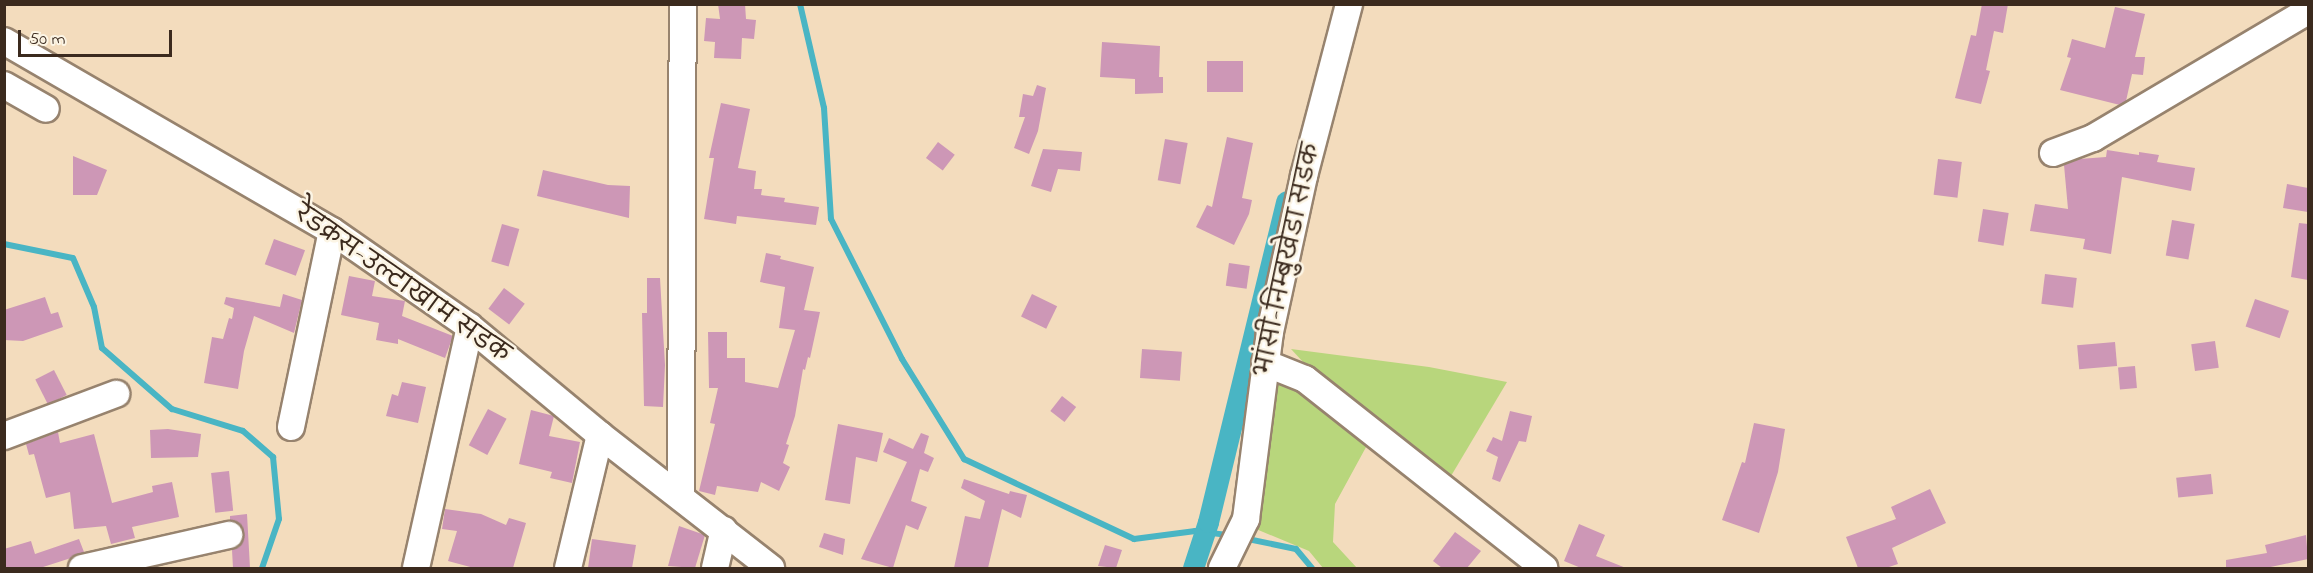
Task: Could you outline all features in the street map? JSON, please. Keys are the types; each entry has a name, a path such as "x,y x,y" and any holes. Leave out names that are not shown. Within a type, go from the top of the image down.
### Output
{"street":[{"path":"681,497 683,4"},
{"name":"भांसी-निम्बुखेडा सडक","path":"1222,568 1246,519 1265,363 1304,177 1349,4"},
{"path":"2053,153 2093,138 2308,11"},
{"name":"रेडक्रस-उल्टाखाम सडक","path":"4,41 332,231 470,327 600,435 771,568"},
{"path":"4,85 46,109"},
{"path":"291,427 332,231"},
{"path":"416,568 470,327"},
{"path":"1265,363 1305,379 1544,568"},
{"path":"4,436 116,394"},
{"path":"568,568 600,435"},
{"path":"715,568 724,530"},
{"path":"82,568 229,535"}],"green space":[{"path":"1291,349 1429,367 1507,382 1448,481 1329,390"},
{"path":"1278,373 1371,438 1335,504 1333,542 1357,568 1323,568 1309,551 1256,529 1261,479"}],"building":[{"path":"718,4 745,4 746,19 756,20 754,39 742,38 741,59 714,58 715,42 704,41 706,18 720,19"},
{"path":"1982,4 2008,4 2003,33 1994,31 1986,70 1990,71 1981,104 1955,98 1971,35 1976,36"},
{"path":"2115,7 2145,14 2135,57 2145,57 2143,75 2132,74 2126,101 2120,105 2060,90 2071,58 2067,57 2072,39 2105,48"},
{"path":"1102,42 1160,46 1159,77 1163,77 1163,93 1135,94 1135,79 1100,77"},
{"path":"1207,61 1243,61 1243,92 1207,92"},
{"path":"1037,85 1046,88 1038,131 1029,154 1014,148 1025,117 1019,117 1023,94 1033,96"},
{"path":"721,103 750,109 738,168 756,171 754,189 762,189 761,195 785,198 784,202 819,207 816,225 737,216 736,224 704,219 714,158 709,158"},
{"path":"1227,137 1253,143 1242,198 1252,200 1249,214 1234,245 1196,227 1207,205 1212,207"},
{"path":"1165,139 1188,143 1180,184 1158,180"},
{"path":"938,142 955,155 943,171 926,158"},
{"path":"1043,149 1082,152 1080,171 1058,169 1051,192 1031,186"},
{"path":"2107,150 2139,155 2139,152 2159,155 2157,162 2195,168 2191,191 2122,177 2111,254 2083,249 2085,239 2030,231 2035,204 2068,209 2064,165 2079,159 2106,157"},
{"path":"73,156 107,170 97,195 73,195"},
{"path":"1938,159 1962,162 1957,198 1934,195"},
{"path":"543,170 608,185 630,186 629,218 537,196"},
{"path":"2287,184 2308,188 2308,212 2283,208"},
{"path":"1983,209 2009,213 2004,246 1978,242"},
{"path":"2172,220 2195,224 2188,259 2166,255"},
{"path":"2299,223 2308,224 2308,280 2291,277"},
{"path":"502,224 519,229 509,266 491,261"},
{"path":"274,239 305,250 296,276 265,264"},
{"path":"766,253 781,256 780,259 814,267 804,310 820,312 810,358 808,357 805,370 803,369 795,416 786,444 789,445 783,463 790,467 779,491 761,482 758,492 717,486 715,495 699,491 715,424 710,423 718,388 709,388 708,332 727,332 727,358 745,358 745,382 778,388 795,330 779,328 785,287 760,282"},
{"path":"1229,263 1250,266 1247,289 1226,286"},
{"path":"2045,274 2077,278 2073,308 2041,304"},
{"path":"349,276 375,281 372,296 405,301 402,316 453,336 445,358 398,339 398,344 376,340 379,323 341,315"},
{"path":"647,278 660,278 665,365 663,407 644,406 642,313 647,313"},
{"path":"504,288 525,304 509,324 488,309"},
{"path":"283,294 302,300 294,333 254,316 244,351 238,389 204,383 212,337 223,339 229,318 232,319 234,308 224,304 226,297 280,307"},
{"path":"1032,294 1057,306 1046,329 1021,316"},
{"path":"45,297 51,314 58,312 63,327 23,341 4,340 4,310"},
{"path":"2255,299 2289,311 2280,338 2246,326"},
{"path":"2215,341 2219,368 2195,371 2191,344"},
{"path":"2115,342 2117,366 2079,369 2077,345"},
{"path":"1142,349 1182,352 1180,381 1140,378"},
{"path":"2135,366 2137,388 2120,389 2118,367"},
{"path":"54,370 67,395 48,404 35,380"},
{"path":"402,382 426,387 418,423 386,416 392,394 398,396"},
{"path":"1062,396 1076,407 1064,422 1050,411"},
{"path":"488,409 507,419 487,455 469,445"},
{"path":"531,410 554,416 549,436 580,442 572,483 550,478 552,472 519,464"},
{"path":"1510,411 1532,416 1526,442 1519,441 1500,482 1492,479 1498,457 1486,451 1493,437 1502,441"},
{"path":"1754,423 1785,429 1778,472 1759,533 1722,520 1742,462 1745,463"},
{"path":"838,424 883,433 877,462 856,457 850,504 825,500"},
{"path":"168,429 201,434 198,457 151,458 150,430"},
{"path":"58,432 60,443 94,434 112,503 153,492 152,486 172,482 179,517 132,527 135,538 111,544 106,526 74,529 70,492 46,498 34,454 29,455 26,444"},
{"path":"921,433 929,436 924,453 934,458 928,472 920,469 911,501 927,507 918,530 906,525 893,568 861,559 907,462 883,452 889,438 913,449"},
{"path":"229,471 233,511 215,513 211,473"},
{"path":"2211,474 2213,494 2178,498 2176,478"},
{"path":"964,479 1009,494 1010,491 1027,495 1021,518 1002,509 988,568 954,568 965,516 980,519 985,501 961,488"},
{"path":"1930,489 1946,523 1892,548 1898,564 1886,568 1858,568 1846,537 1896,519 1891,507"},
{"path":"445,509 481,514 506,525 509,518 526,523 513,568 474,568 448,561 457,531 442,529"},
{"path":"247,514 250,568 233,568 232,550 240,546 244,532 240,524 230,520 230,516"},
{"path":"1579,524 1605,535 1596,556 1626,568 1581,568 1564,561"},
{"path":"679,526 705,535 695,568 668,566"},
{"path":"1455,532 1481,551 1467,568 1442,568 1433,561"},
{"path":"824,533 845,539 843,555 819,547"},
{"path":"2306,535 2308,559 2266,568 2226,568 2226,560 2267,553 2265,545"},
{"path":"79,539 84,552 71,558 40,568 4,568 4,549 31,541 35,554"},
{"path":"592,539 636,545 632,568 588,568"},
{"path":"1105,545 1122,550 1116,568 1098,566"}],"waterway":[{"path":"800,4 824,108 831,219 902,359 964,459 1134,539 1195,531 1233,536"},
{"path":"1193,568 1208,522 1286,201"},
{"path":"4,244 73,258 94,307 102,348 172,409 243,431 273,457 279,519 262,568"},
{"path":"1243,538 1296,549 1312,568"}]}
